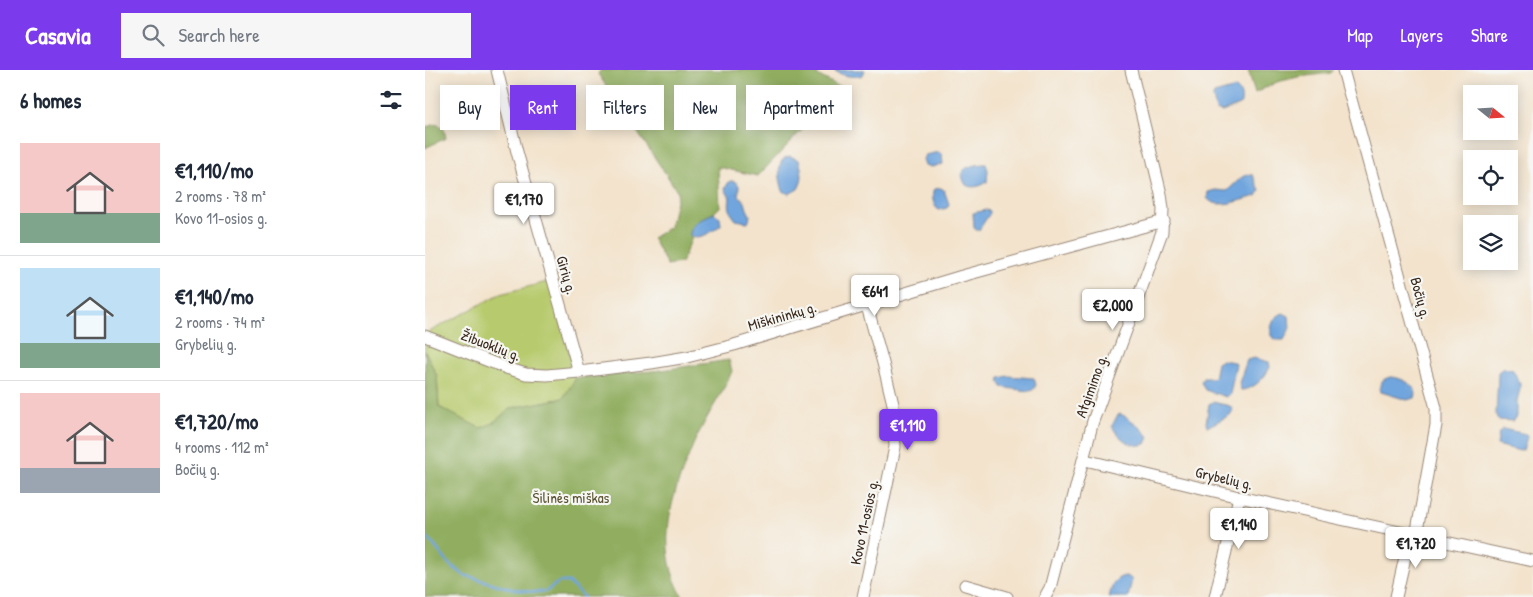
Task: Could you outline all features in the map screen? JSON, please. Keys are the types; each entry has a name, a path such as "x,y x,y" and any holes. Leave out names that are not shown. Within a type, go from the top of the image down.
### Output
{"street":[{"name":"Girių g.","path":"497,70 517,152 579,372"},
{"name":"Atgimimo g.","path":"1045,597 1050,588 1085,460 1093,421 1158,245 1164,221 1161,194 1131,70"},
{"name":"Bočių g.","path":"1343,70 1436,408 1437,425 1413,536 1396,597"},
{"name":"Miškininkų g.","path":"579,372 651,364 734,345 962,276 1164,221"},
{"name":"Kovo 11-osios g.","path":"863,597 895,447 893,404 867,306"},
{"name":"Žibuoklių g.","path":"425,336 526,374 547,375 579,372"},
{"name":"Grybelių g.","path":"1085,460 1239,497 1533,561"},
{"path":"1215,597 1239,497"},
{"path":"965,585 1007,597"}],"green space":[{"path":"601,70 816,70 817,75 836,85 746,85 746,130 802,130 758,176 718,167 720,207 714,213 705,217 690,236 692,238 681,263 667,265 652,238 670,227 678,192 636,130 664,130 664,85 605,85 598,74"},
{"path":"1248,70 1334,70 1331,73 1277,82 1255,93"},
{"path":"438,124 440,130 444,130 446,138 425,148 425,127"},
{"path":"551,281 576,378 563,398 512,408 491,424 480,429 439,407 437,376 425,351 425,334 500,294"},
{"name":"Šilinės miškas","path":"425,351 437,376 439,407 480,428 491,424 512,408 563,398 576,378 662,370 729,360 732,371 693,444 680,477 671,512 668,529 670,563 683,597 425,597"}],"water":[{"path":"834,70 865,70 863,75 848,76"},
{"path":"1236,88 1241,96 1240,105 1222,112 1216,110 1214,94"},
{"path":"939,152 942,155 943,164 931,167 925,165 923,159 925,155"},
{"path":"790,156 799,160 802,175 798,189 789,194 783,191 779,170 782,161"},
{"path":"986,164 988,170 987,182 971,187 966,185 962,175 963,171 969,167"},
{"path":"1253,175 1260,191 1257,196 1223,204 1211,202 1207,198 1208,192 1215,190 1227,191 1242,177"},
{"path":"731,181 739,185 738,194 745,202 750,215 747,222 736,220 729,207 730,198 725,189"},
{"path":"941,188 944,190 949,204 947,208 939,210 934,204 933,194 934,189"},
{"path":"990,211 990,213 979,230 976,230 974,228 973,213"},
{"path":"714,213 720,217 721,225 702,236 690,236 690,232 695,225"},
{"path":"1283,313 1289,316 1290,328 1284,340 1277,340 1271,336 1271,329 1275,319"},
{"path":"1254,358 1269,362 1270,367 1258,383 1250,388 1241,390 1239,383 1247,360"},
{"path":"1222,360 1236,364 1230,394 1226,397 1205,390 1201,382 1203,378 1214,378 1217,363"},
{"path":"1504,368 1513,370 1520,384 1517,417 1513,421 1498,420 1496,415 1498,374"},
{"path":"1008,376 1034,378 1036,385 1030,391 1002,387 999,381 1000,378"},
{"path":"1390,377 1409,383 1415,390 1415,398 1407,400 1381,392 1381,383"},
{"path":"1213,402 1230,406 1233,410 1230,415 1207,427 1209,404"},
{"path":"1120,414 1131,420 1147,434 1149,437 1146,444 1131,444 1118,435 1112,426"},
{"path":"1503,429 1526,434 1527,437 1523,450 1520,451 1497,445 1499,432"},
{"path":"1125,576 1132,580 1128,597 1109,597 1115,581"}],"waterway":[{"path":"425,534 449,564 464,575 512,589 532,592 545,592 559,582 568,582 584,597"}]}
